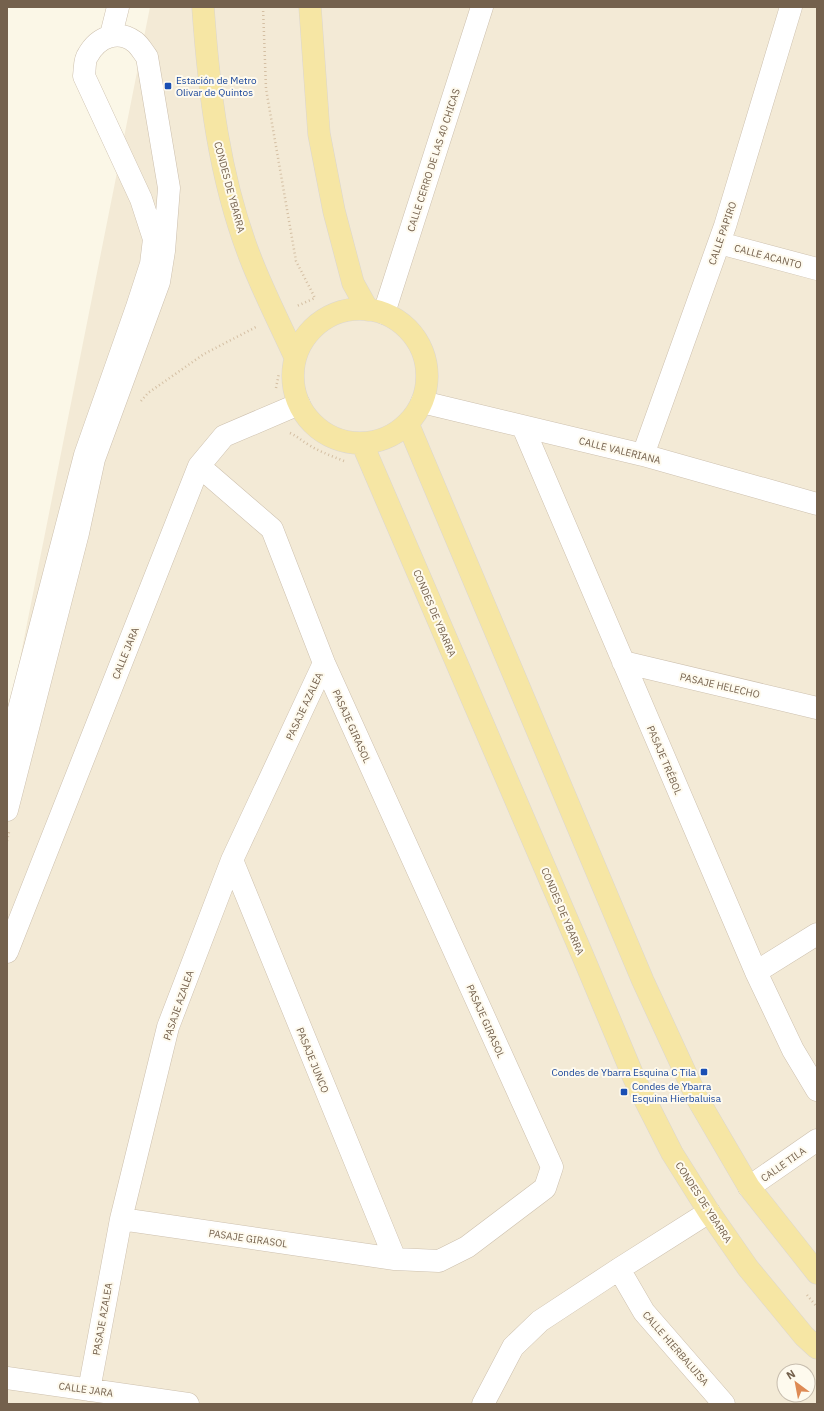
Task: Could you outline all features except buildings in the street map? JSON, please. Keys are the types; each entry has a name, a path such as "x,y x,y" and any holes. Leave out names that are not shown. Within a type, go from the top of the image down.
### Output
{"main road":[{"name":"CONDES DE YBARRA","path":"203,7 207,63 220,153 233,206 250,257 276,316 296,356"},
{"path":"310,7 319,134 332,204 353,283 376,311 403,324 417,340 426,360 428,381 422,402 416,414 408,424 394,434 379,441 362,443 342,441 324,433 309,420 299,404 294,386 296,356 308,334 324,320 342,312 376,311"},
{"path":"408,424 643,981 697,1098 749,1187 817,1273"},
{"name":"CONDES DE YBARRA","path":"362,443 634,1078 672,1153 708,1212 748,1268 804,1336 817,1348"}],"street":[{"path":"111,35 118,7"},
{"name":"CALLE CERRO DE LAS 40 CHICAS","path":"376,311 482,7"},
{"name":"CALLE PAPIRO","path":"643,455 719,243 791,7"},
{"path":"7,755 85,455 151,264 154,239 141,199 84,76 87,55 100,41 111,35 128,38 137,43 147,57 169,188 164,251 159,282 94,459 78,533 9,818"},
{"name":"CALLE ACANTO","path":"719,243 817,269"},
{"name":"CALLE VALERIANA","path":"422,402 643,455 817,504"},
{"name":"CALLE JARA","path":"7,952 199,466 224,436 299,404"},
{"name":"PASAJE TRÉBOL","path":"523,426 756,972 793,1050 817,1090"},
{"name":"PASAJE GIRASOL","path":"121,1219 395,1260 438,1261 467,1247 545,1188 552,1167 324,663 272,529 199,466"},
{"name":"PASAJE HELECHO","path":"623,662 817,708"},
{"name":"PASAJE AZALEA","path":"89,1390 121,1219 168,1027 232,860 324,663"},
{"name":"PASAJE JUNCO","path":"232,860 395,1260"},
{"path":"756,972 817,934"},
{"name":"CALLE TILA","path":"749,1187 817,1140"},
{"path":"483,1404 513,1347 540,1321 708,1212"},
{"name":"CALLE HIERBALUISA","path":"619,1269 644,1312 724,1404"},
{"name":"CALLE JARA","path":"7,1378 188,1404"}],"path":[{"path":"139,405 148,393 204,354 314,298 296,262 266,89 263,7"},
{"path":"7,841 9,818"}],"shaded area":[{"path":"150,7 817,7 817,1404 7,1404 7,724"}],"place":[{"name":"Estación de Metro Olivar de Quintos","path":"168,86"},
{"name":"Condes de Ybarra Esquina C Tila","path":"704,1072"},
{"name":"Condes de Ybarra Esquina Hierbaluisa","path":"624,1092"}]}
